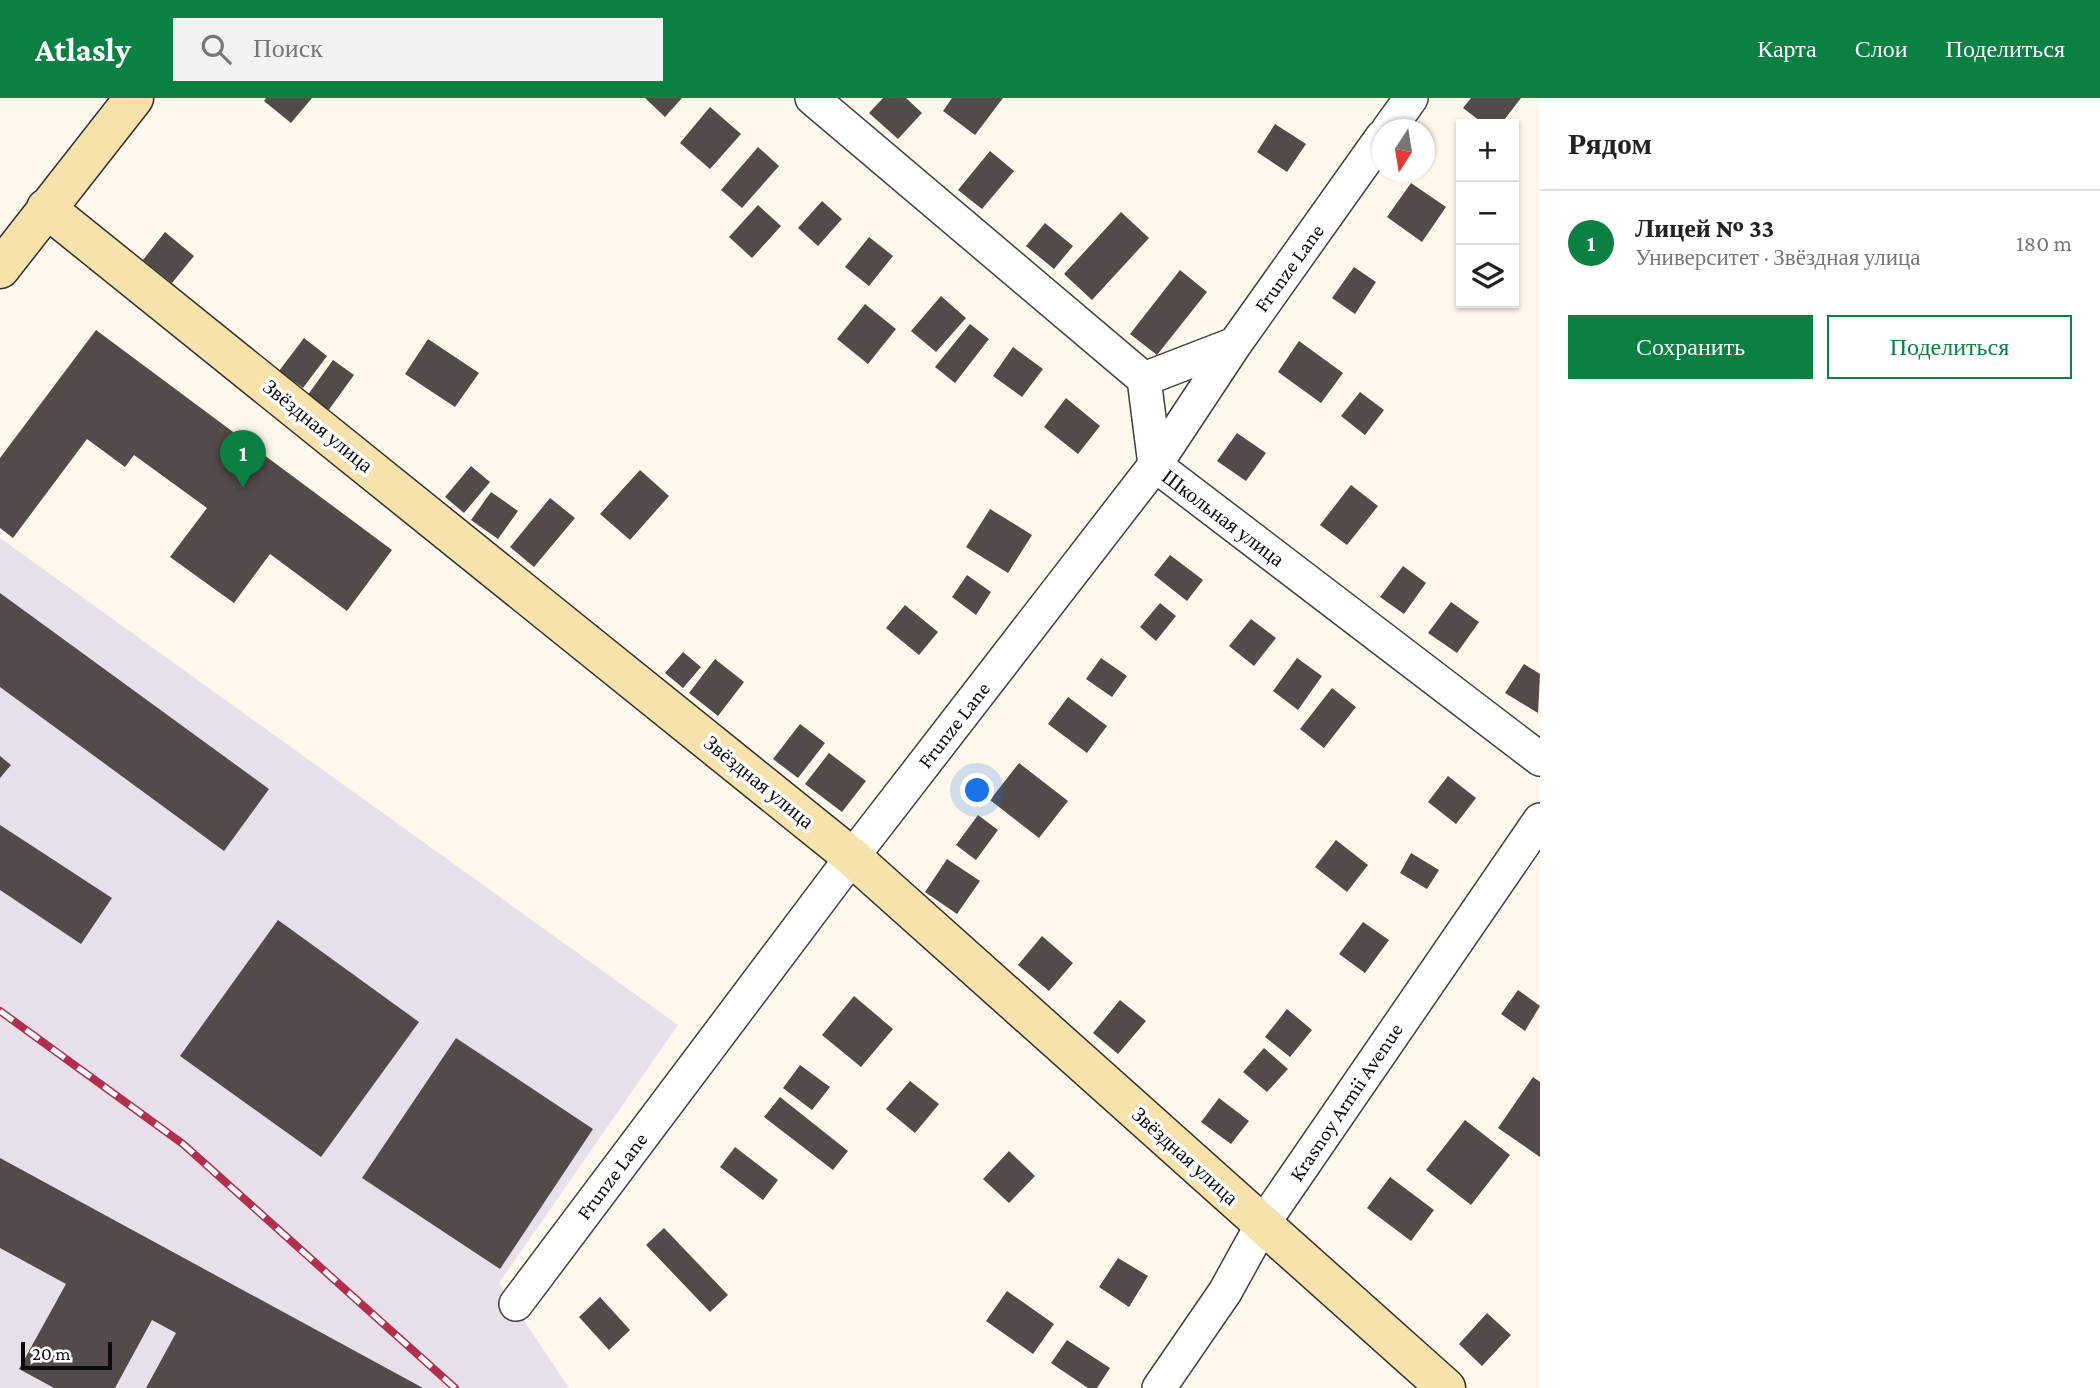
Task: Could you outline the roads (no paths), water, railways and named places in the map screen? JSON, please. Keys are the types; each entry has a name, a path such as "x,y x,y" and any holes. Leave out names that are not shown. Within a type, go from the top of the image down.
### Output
{"main road":[{"path":"6,250 46,208 134,98"},
{"name":"Звёздная улица","path":"46,208 852,857 1446,1388"}],"street":[{"path":"812,98 1144,379 1235,344"},
{"path":"1396,119 1411,98"},
{"name":"Frunze Lane","path":"516,1304 852,857 1155,466 1235,344 1372,151"},
{"name":"Школьная улица","path":"1144,379 1155,466 1540,760"},
{"name":"Krasnoy Armii Avenue","path":"1159,1388 1225,1292 1262,1225 1540,820"}],"railway":[{"path":"0,1011 183,1144 455,1388"}],"place":[{"name":"Лицей № 33","path":"243,488"}]}
